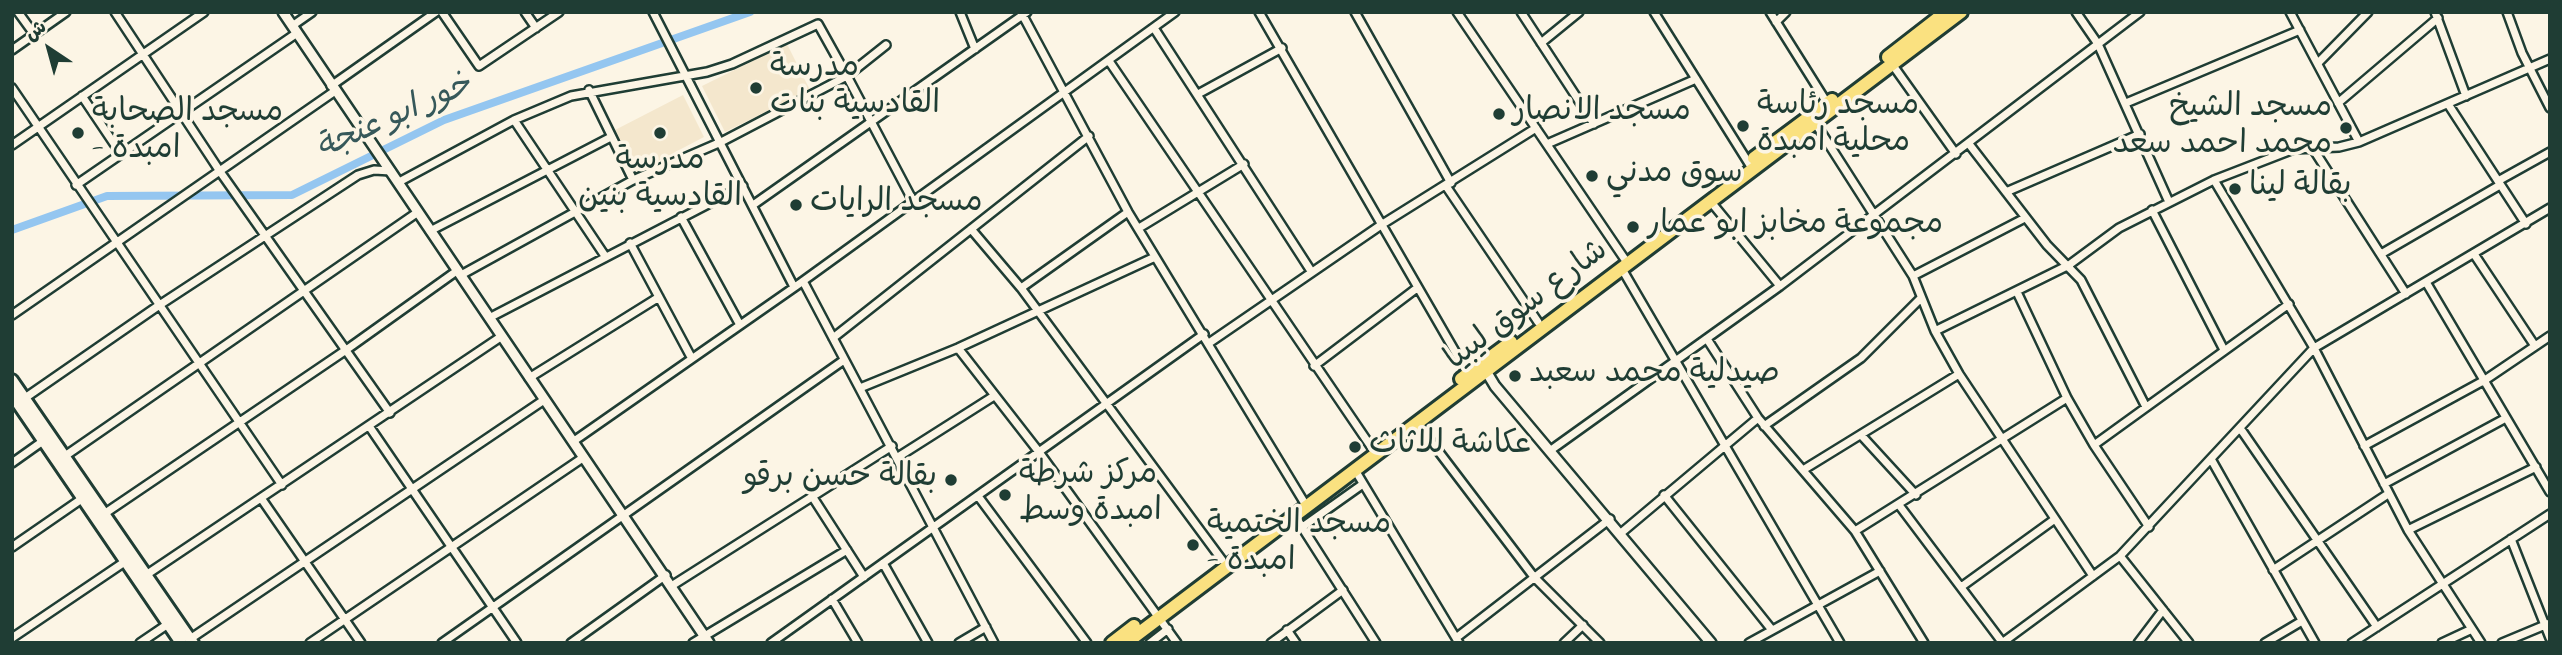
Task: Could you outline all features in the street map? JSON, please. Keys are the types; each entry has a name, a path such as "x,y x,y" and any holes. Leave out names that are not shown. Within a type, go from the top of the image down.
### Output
{"main road":[{"name":"شارع سوق ليبيا","path":"1830,107 1961,12"},
{"name":"شارع سوق ليبيا","path":"1112,643 1298,522 1305,503 1468,374 1484,368 1624,264 1830,107 1942,13"},
{"name":"شارع سوق ليبيا","path":"1126,643 1222,560 1355,470 1374,451 1418,423 1538,322 1711,202 1751,166"},
{"path":"12,380 146,575 188,642"},
{"path":"12,395 168,624 188,642"}],"street":[{"path":"18,12 34,34"},
{"path":"12,50 66,12"},
{"path":"115,12 222,173 390,413"},
{"path":"12,145 204,12"},
{"path":"283,12 707,639"},
{"path":"76,185 182,113 294,29 312,12"},
{"path":"12,315 222,173 436,12"},
{"path":"442,12 479,66 559,12"},
{"path":"525,12 536,28"},
{"path":"653,12 794,287"},
{"path":"960,12 975,49"},
{"path":"1159,12 1163,21"},
{"path":"574,441 803,281 1064,89 1110,61 1175,12"},
{"path":"1259,12 1468,374"},
{"path":"1354,12 1449,185 1538,322"},
{"path":"1457,12 1547,144 1624,264 1674,362 1840,643"},
{"path":"1521,12 1594,124"},
{"path":"1541,43 1579,12"},
{"path":"1654,12 1751,166"},
{"path":"1770,12 1830,107"},
{"path":"1776,22 1786,12"},
{"path":"2076,12 2098,44 2169,202"},
{"path":"1551,450 1780,286 2140,12"},
{"path":"2290,12 2359,142"},
{"path":"2318,62 2368,12"},
{"path":"2507,12 2529,68 2550,108"},
{"path":"754,205 1023,13 1128,212 1305,503"},
{"path":"2338,103 2437,15 2466,96"},
{"path":"399,182 514,120 589,90 684,75 732,64 818,24 913,201"},
{"path":"1154,28 1311,271"},
{"path":"2126,103 2300,30"},
{"path":"104,514 459,273 633,180 721,142 847,76 886,45"},
{"path":"1198,94 1282,48"},
{"path":"1935,331 2069,265 2111,233 2214,180 2271,157 2359,142 2550,59"},
{"path":"1110,61 1374,451"},
{"path":"1892,64 1956,154"},
{"path":"1547,144 1696,79"},
{"path":"12,88 282,485"},
{"path":"589,90 633,180"},
{"path":"82,96 121,154"},
{"path":"2448,104 2526,224"},
{"path":"514,120 550,170 605,256"},
{"path":"1813,120 1876,214 1913,276 1935,331 1959,374 2093,576"},
{"path":"1209,343 1311,271 1536,128"},
{"path":"2007,192 2140,134"},
{"path":"833,338 1089,136"},
{"path":"430,231 611,138"},
{"path":"1969,144 2046,245 2069,265 2081,280 2146,407"},
{"path":"2312,148 2406,294"},
{"path":"2381,254 2550,152"},
{"path":"1139,228 1244,164"},
{"path":"25,398 158,306 358,175 390,169"},
{"path":"2214,180 2314,348 2408,530 2482,643"},
{"path":"489,318 743,186"},
{"path":"1711,202 1780,286"},
{"path":"1899,505 2002,643 2120,556 2314,348 2550,208"},
{"path":"2152,210 2224,350"},
{"path":"65,456 418,212"},
{"path":"1021,288 1128,212"},
{"path":"681,217 740,325"},
{"path":"1913,276 2025,218"},
{"path":"971,229 1021,288 1222,560"},
{"path":"630,243 691,357"},
{"path":"2474,254 2535,346"},
{"path":"860,388 958,348 1155,257"},
{"path":"803,281 994,643"},
{"path":"2426,282 2550,492"},
{"path":"1314,366 1417,288"},
{"path":"2017,292 2067,398 2094,445 2149,527"},
{"path":"529,378 659,297"},
{"path":"1764,426 1861,358 1921,298"},
{"path":"2094,445 2289,304"},
{"path":"771,643 1204,334"},
{"path":"2364,446 2485,380 2550,336"},
{"path":"146,575 502,337"},
{"path":"1707,339 1764,426 1855,531 1924,643"},
{"path":"958,348 1039,452 1158,613 1177,643"},
{"path":"442,643 844,359"},
{"path":"1484,368 1711,643"},
{"path":"1803,470 1959,374"},
{"path":"898,457 995,396"},
{"path":"1855,531 2067,398"},
{"path":"188,642 544,400"},
{"path":"1621,533 1758,418"},
{"path":"2384,484 2506,418"},
{"path":"1418,423 1534,577 1600,643"},
{"path":"369,426 517,643"},
{"path":"2239,428 2376,628"},
{"path":"1861,435 1916,495"},
{"path":"12,463 43,441"},
{"path":"673,585 892,446"},
{"path":"310,643 584,457"},
{"path":"2211,459 2315,643"},
{"path":"2408,530 2536,467"},
{"path":"1355,470 1458,640 1610,519"},
{"path":"1363,484 1298,522 1376,643"},
{"path":"2273,570 2388,494"},
{"path":"1664,495 1772,630"},
{"path":"812,496 864,577"},
{"path":"978,496 1087,643"},
{"path":"12,547 83,498"},
{"path":"261,498 361,643"},
{"path":"2352,643 2550,514"},
{"path":"1961,587 2055,519"},
{"path":"2511,539 2547,624 2550,638"},
{"path":"693,643 707,639 847,550"},
{"path":"2120,556 2189,643"},
{"path":"12,638 126,561"},
{"path":"883,563 928,643"},
{"path":"1749,643 1880,571"},
{"path":"571,643 666,575"},
{"path":"1271,643 1343,590"},
{"path":"832,599 858,643"},
{"path":"2138,643 2163,610"},
{"path":"2265,643 2302,621"},
{"path":"140,643 168,624"},
{"path":"2502,643 2547,624"},
{"path":"1563,643 1583,625"},
{"path":"959,643 986,627"},
{"path":"1150,643 1168,629"},
{"path":"2442,643 2472,629"},
{"path":"1287,630 1296,643"}],"shaded area":[{"name":"مدرسة القادسية بنات","path":"787,44 810,90 725,132 702,86"},
{"name":"مدرسة القادسية بنين","path":"683,95 704,137 637,172 615,130"}],"waterway":[{"name":"خور ابو عنجة","path":"12,230 107,196 292,195 444,120 750,12"}],"place":[{"name":"مدرسة القادسية بنات","path":"756,88"},
{"name":"مسجد الانصار","path":"1499,114"},
{"name":"مسجد رئاسة محلية امبدة","path":"1743,126"},
{"name":"مسجد الشيخ محمد احمد سعد","path":"2346,128"},
{"name":"مسجد الصحابة - امبدة","path":"78,133"},
{"name":"مدرسة القادسية بنين","path":"660,133"},
{"name":"سوق مدني","path":"1592,176"},
{"name":"بقالة لينا","path":"2235,189"},
{"name":"مسجد الرايات","path":"796,205"},
{"name":"مجموعة مخابز ابو عمار","path":"1633,227"},
{"name":"صيدلية محمد سعبد","path":"1515,376"},
{"name":"عكاشة للاثاث","path":"1355,447"},
{"name":"بقالة حسن برقو","path":"951,480"},
{"name":"مركز شرطة امبدة وسط","path":"1005,495"},
{"name":"مسجد الختمية - امبدة","path":"1193,545"}]}
